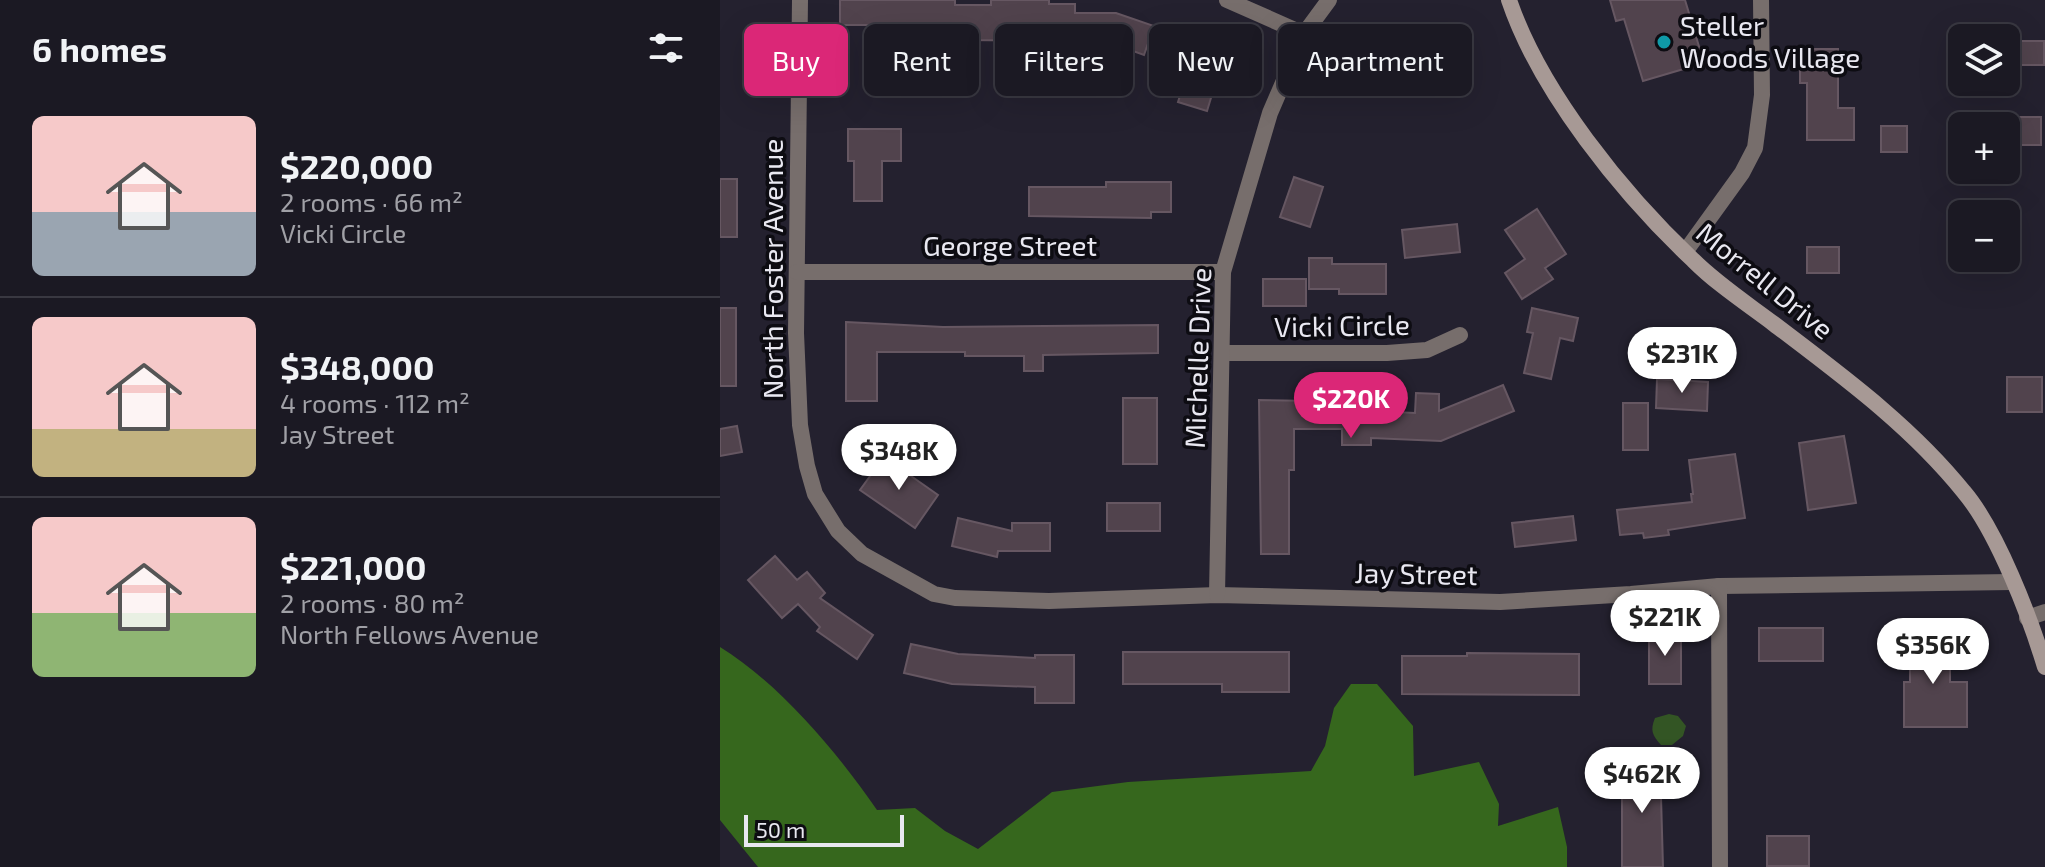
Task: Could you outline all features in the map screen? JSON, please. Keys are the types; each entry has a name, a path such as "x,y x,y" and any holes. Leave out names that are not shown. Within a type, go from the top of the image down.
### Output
{"main road":[{"name":"Morrell Drive","path":"1509,0 1517,23 1553,89 1608,170 1685,252 1730,291 1879,404 1966,493 1996,543 2045,667"}],"street":[{"name":"North Foster Avenue","path":"800,0 797,272 800,425 815,494 838,531"},
{"path":"1227,0 1281,24"},
{"name":"Michelle Drive","path":"1311,24 1329,0"},
{"path":"1685,252 1742,173 1755,148 1762,95 1761,0"},
{"name":"Michelle Drive","path":"1217,595 1223,272 1278,94"},
{"name":"George Street","path":"797,272 1223,272"},
{"name":"Vicki Circle","path":"1222,353 1387,353 1427,350 1460,335"},
{"name":"Jay Street","path":"838,531 862,554 902,578 934,594 955,598 1049,601 1217,595 1500,602 1719,586 2012,582"},
{"path":"1719,586 1720,867"},
{"path":"2027,618 2045,612"}],"green space":[{"path":"720,647 764,680 806,721 877,810 915,808 945,831 978,849 1052,792 1128,782 1311,771 1325,746 1334,708 1351,684 1377,684 1413,726 1414,776 1479,762 1499,804 1498,826 1558,807 1567,847 1567,867 758,867 720,820"},
{"path":"1669,714 1678,716 1686,726 1683,736 1672,745 1661,745 1653,732 1653,722 1655,718"}],"building":[{"path":"840,0 955,0 955,5 991,5 991,0 1049,0 1049,4 1075,4 1075,13 1116,13 1149,24 1149,40 1144,55 1133,51 1133,24 995,24 995,40 979,40 979,24 840,24"},
{"name":"Steller Woods Village","path":"1610,0 1685,0 1704,63 1643,81 1624,19 1616,21"},
{"path":"2020,41 2044,41 2044,65 2020,65"},
{"path":"1800,49 1838,49 1838,108 1854,108 1854,140 1807,140 1807,83 1800,83"},
{"path":"1180,96 1212,96 1207,111 1178,102"},
{"path":"2020,117 2041,117 2041,145 2020,145"},
{"path":"1881,126 1907,126 1907,152 1881,152"},
{"path":"848,129 901,129 901,161 882,161 882,201 854,201 854,161 848,161"},
{"path":"1294,177 1323,187 1310,227 1280,217"},
{"path":"720,179 737,179 737,237 720,237"},
{"path":"1106,182 1171,182 1171,212 1151,212 1151,218 1029,216 1029,187 1106,187"},
{"path":"1537,209 1566,254 1545,268 1553,279 1522,299 1505,273 1525,259 1505,230"},
{"path":"1457,224 1460,252 1405,258 1402,230"},
{"path":"1807,247 1839,247 1839,273 1807,273"},
{"path":"1309,258 1332,258 1332,264 1386,264 1386,294 1339,294 1339,289 1309,289"},
{"path":"1263,279 1306,279 1306,306 1263,306"},
{"path":"720,308 736,308 736,386 720,386"},
{"path":"1532,308 1578,318 1573,341 1560,338 1551,379 1524,373 1533,333 1527,332"},
{"path":"846,322 943,327 1158,325 1158,353 1043,355 1043,371 1024,371 1024,356 877,352 877,401 846,401"},
{"path":"2007,377 2042,377 2042,412 2007,412"},
{"path":"1657,379 1708,382 1707,411 1656,408"},
{"path":"1503,385 1514,411 1441,441 1371,438 1371,445 1342,445 1342,429 1294,429 1294,470 1289,470 1289,554 1261,554 1259,400 1371,402 1371,411 1415,413 1416,393 1439,394 1439,411"},
{"path":"1123,398 1157,398 1157,464 1123,464"},
{"path":"1623,403 1648,403 1648,450 1623,450"},
{"path":"737,426 742,452 720,456 720,429"},
{"path":"1844,436 1856,503 1808,510 1799,443"},
{"path":"1735,454 1745,518 1668,530 1669,535 1644,538 1643,533 1620,535 1617,510 1692,502 1689,460"},
{"path":"884,457 938,495 915,528 860,490"},
{"path":"1107,503 1160,503 1160,531 1107,531"},
{"path":"1573,516 1576,540 1515,547 1512,523"},
{"path":"958,518 1012,531 1012,523 1050,523 1050,551 998,551 997,557 952,546"},
{"path":"775,556 797,580 807,572 825,593 820,598 873,635 857,659 817,631 820,627 798,604 782,618 748,580"},
{"path":"1759,628 1823,628 1823,661 1759,661"},
{"path":"1649,633 1681,633 1681,684 1649,684"},
{"path":"1910,634 1950,634 1950,682 1967,682 1967,727 1904,727 1904,682 1910,682"},
{"path":"911,644 958,654 1035,658 1035,655 1074,655 1074,703 1035,703 1035,687 952,684 904,673"},
{"path":"1123,652 1289,652 1289,692 1222,692 1222,684 1123,684"},
{"path":"1467,653 1579,654 1579,695 1402,694 1402,656 1467,656"},
{"path":"1622,762 1660,762 1663,867 1622,867"},
{"path":"1767,836 1809,836 1809,866 1767,866"}],"place":[{"name":"Steller Woods Village","path":"1664,42"}]}
